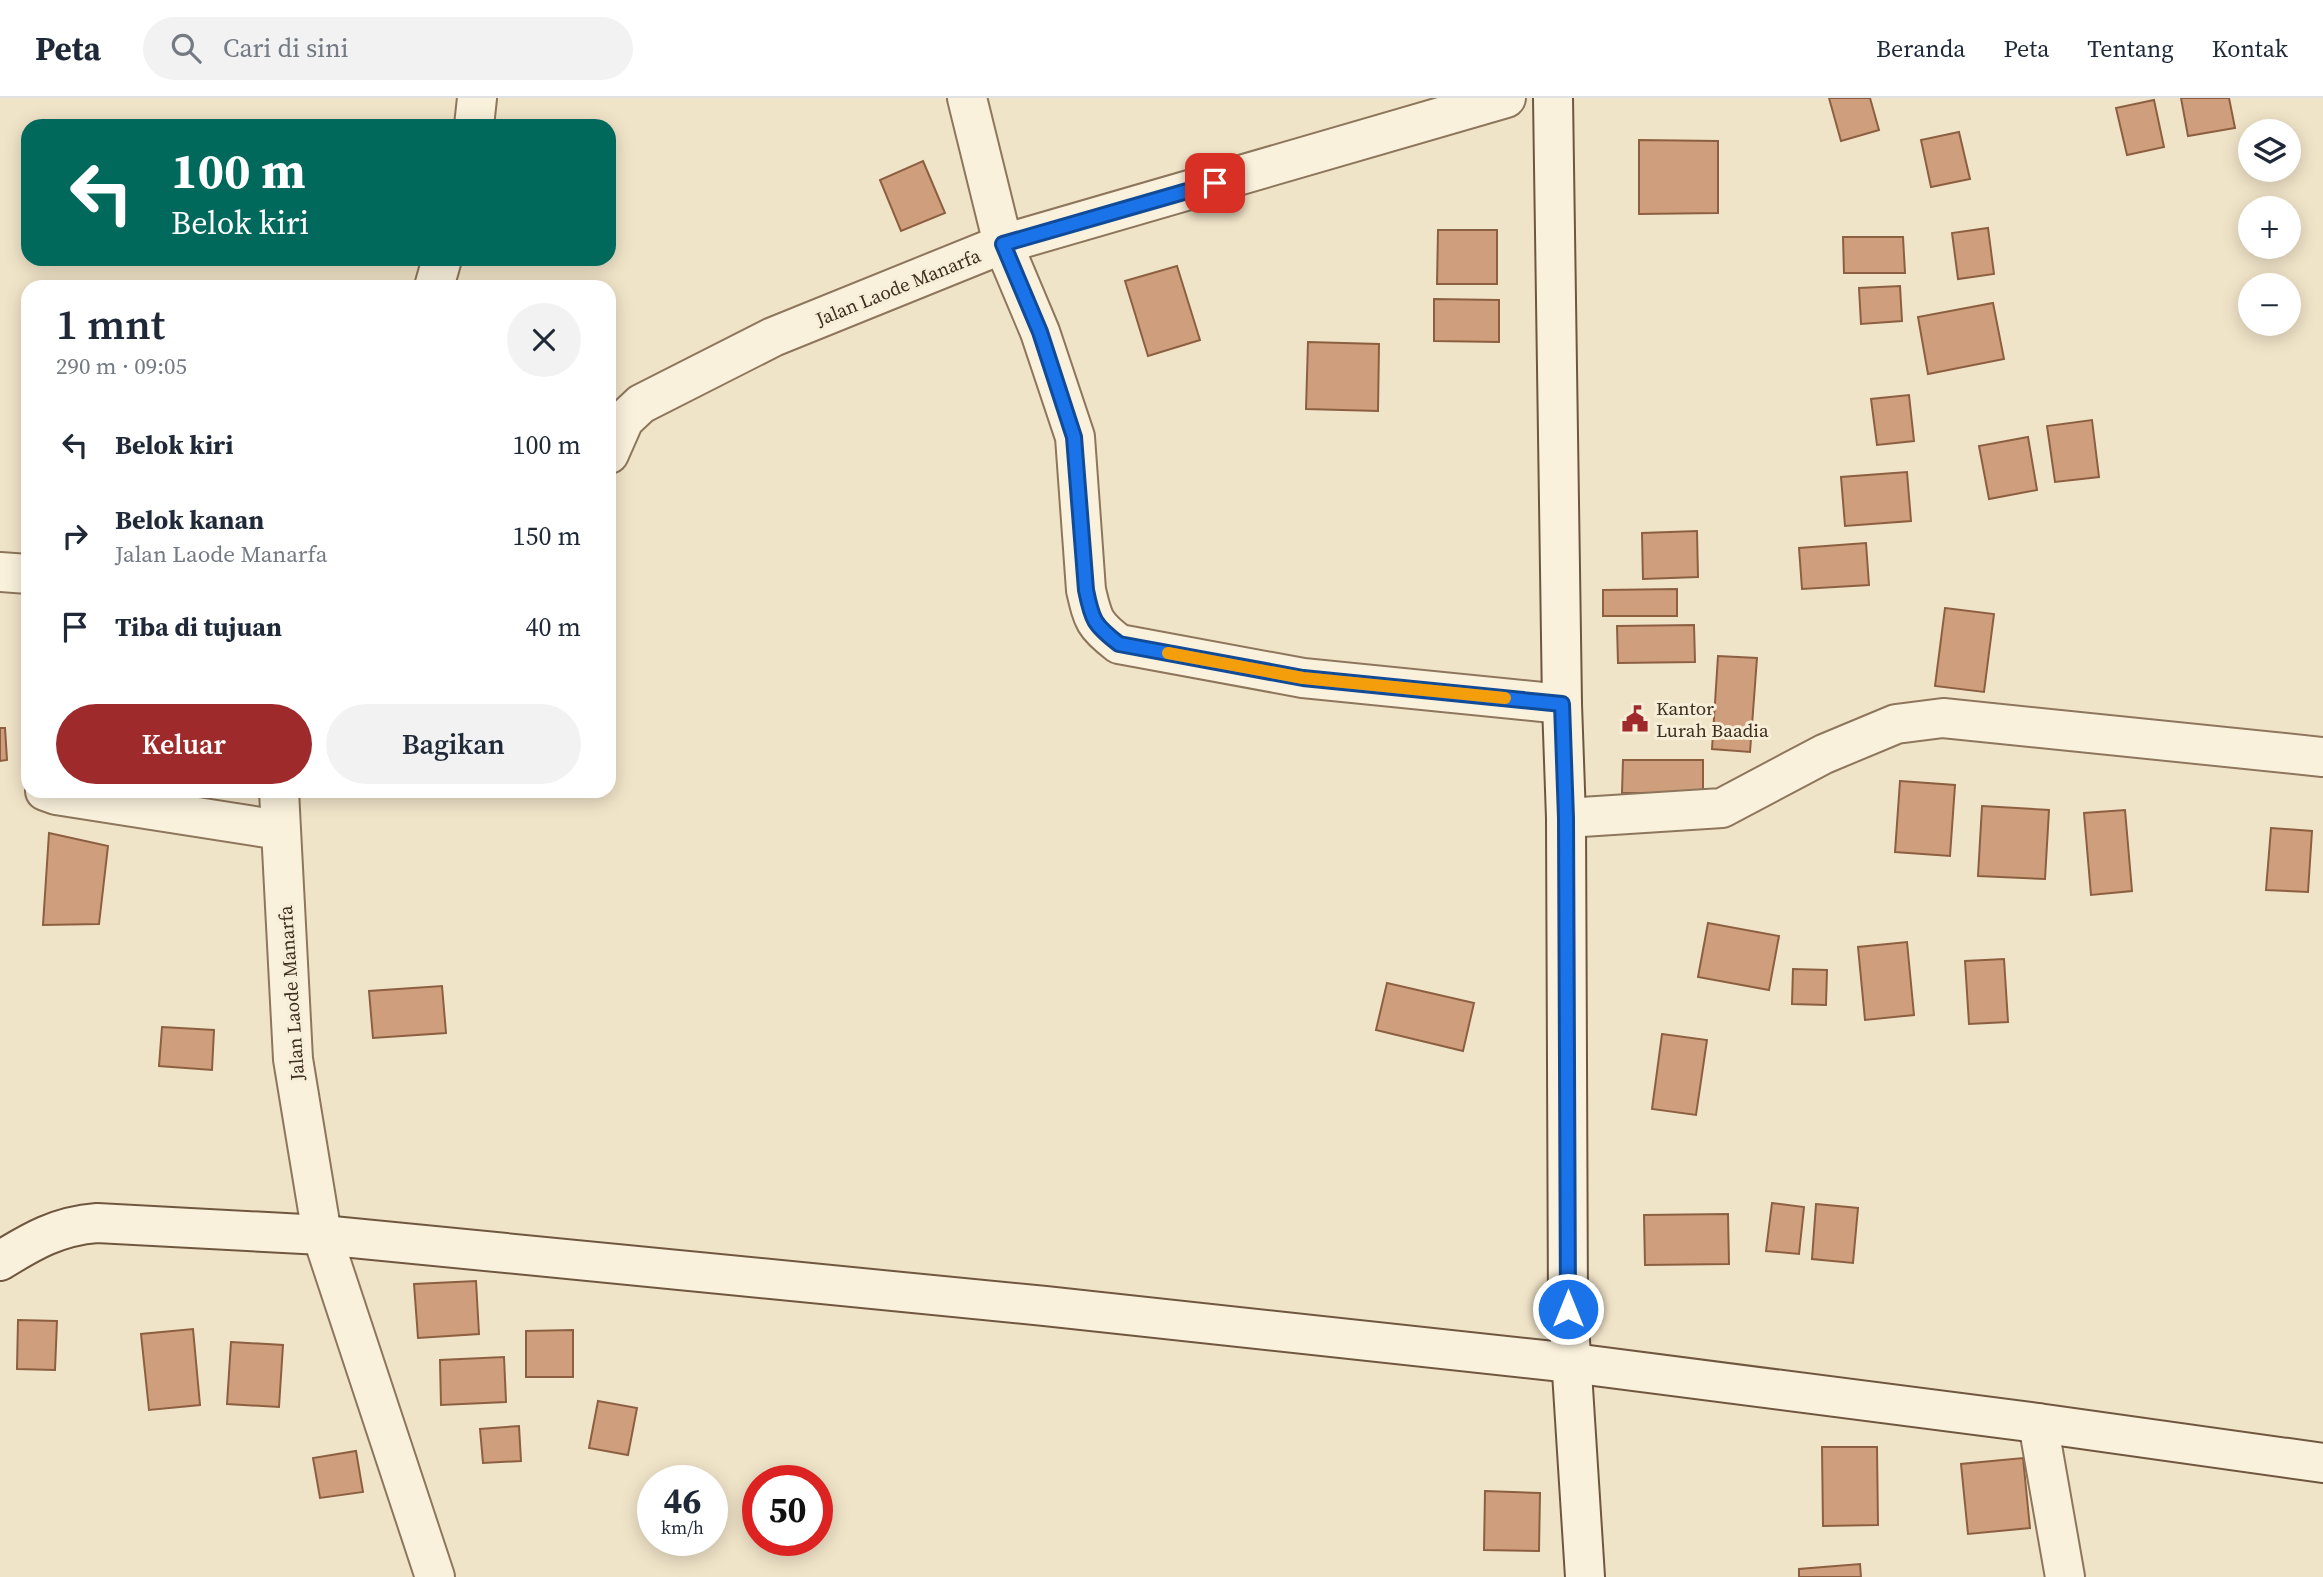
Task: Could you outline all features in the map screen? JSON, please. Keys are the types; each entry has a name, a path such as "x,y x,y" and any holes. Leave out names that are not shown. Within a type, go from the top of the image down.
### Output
{"street":[{"path":"475,119 477,98"},
{"path":"967,98 1003,244 1040,332 1074,437 1086,590 1091,613 1099,629 1119,644 1303,678 1562,704"},
{"name":"Jalan Laode Manarfa","path":"616,439 624,421 641,404 773,337 1003,244 1506,98"},
{"path":"1553,98 1566,818 1568,1309 1585,1577"},
{"path":"0,572 21,574"},
{"path":"1566,818 1722,808 1824,754 1896,724 1943,718 2323,757"},
{"path":"69,798 280,830"},
{"name":"Jalan Laode Manarfa","path":"279,798 293,1059 321,1235 435,1577"},
{"path":"0,1261 37,1238 76,1225 97,1223 321,1235 1045,1306 1572,1363 2323,1463"},
{"path":"2038,1423 2065,1577"}],"building":[{"path":"1829,98 1870,98 1879,130 1841,141"},
{"path":"2181,98 2229,98 2235,128 2188,136"},
{"path":"2154,100 2164,147 2127,155 2116,108"},
{"path":"1959,132 1970,179 1931,187 1921,140"},
{"path":"1639,140 1718,141 1718,213 1639,214"},
{"path":"923,161 945,213 901,231 880,180"},
{"path":"1988,228 1994,274 1958,279 1952,233"},
{"path":"1438,230 1497,230 1497,284 1437,284"},
{"path":"1843,237 1903,237 1905,273 1844,273"},
{"path":"1177,266 1200,340 1148,356 1125,281"},
{"path":"1900,286 1902,321 1861,324 1859,288"},
{"path":"1434,299 1499,300 1499,342 1434,341"},
{"path":"1993,303 2004,359 1928,374 1918,317"},
{"path":"1308,342 1379,344 1378,411 1306,409"},
{"path":"1909,395 1914,441 1877,445 1871,399"},
{"path":"2092,420 2099,477 2055,482 2047,426"},
{"path":"2028,437 2037,490 1989,499 1979,446"},
{"path":"1907,472 1911,521 1845,526 1841,477"},
{"path":"1697,531 1698,577 1643,579 1642,533"},
{"path":"1866,543 1869,585 1802,589 1799,548"},
{"path":"1677,589 1677,616 1603,616 1603,590"},
{"path":"1945,608 1994,614 1984,692 1935,686"},
{"path":"1694,625 1695,662 1618,663 1617,626"},
{"path":"1718,656 1757,658 1750,752 1712,749"},
{"path":"0,728 5,728 7,760 0,761"},
{"path":"1623,760 1703,760 1703,793 1622,793"},
{"path":"1900,781 1955,785 1950,856 1895,852"},
{"path":"1982,806 2049,810 2045,879 1978,876"},
{"path":"2125,810 2132,891 2091,895 2084,813"},
{"path":"2271,828 2312,831 2308,892 2266,890"},
{"path":"49,833 108,846 99,924 43,925"},
{"path":"1708,923 1779,936 1769,990 1698,977"},
{"path":"1907,942 1914,1015 1865,1020 1858,947"},
{"path":"2004,959 2008,1022 1969,1024 1965,961"},
{"path":"1793,969 1827,970 1826,1005 1792,1004"},
{"path":"1387,983 1474,1003 1463,1051 1376,1030"},
{"path":"442,986 446,1033 373,1038 369,991"},
{"path":"162,1027 214,1030 212,1070 159,1066"},
{"path":"1662,1034 1707,1040 1696,1115 1652,1109"},
{"path":"1772,1203 1804,1207 1799,1254 1766,1251"},
{"path":"1816,1204 1858,1208 1853,1263 1812,1259"},
{"path":"1728,1214 1729,1264 1645,1265 1644,1215"},
{"path":"476,1281 479,1334 418,1338 414,1284"},
{"path":"18,1320 57,1321 55,1370 17,1369"},
{"path":"193,1329 200,1405 149,1410 141,1334"},
{"path":"573,1330 573,1377 526,1377 526,1331"},
{"path":"231,1342 283,1345 279,1407 227,1404"},
{"path":"504,1357 506,1402 441,1405 440,1360"},
{"path":"598,1401 637,1408 628,1455 589,1448"},
{"path":"519,1426 521,1461 483,1463 480,1429"},
{"path":"1822,1447 1877,1447 1878,1525 1823,1526"},
{"path":"356,1451 363,1492 320,1498 313,1458"},
{"path":"2023,1458 2030,1528 1968,1534 1961,1464"},
{"path":"1485,1491 1540,1493 1539,1551 1484,1550"},
{"path":"1860,1564 1861,1577 1799,1577 1799,1569"}],"slow traffic":[{"path":"1168,653 1303,678 1505,698"}],"place":[{"name":"Kantor Lurah Baadia","path":"1635,719"}],"route":[{"path":"1215,183 1003,244 1040,332 1074,437 1086,590 1091,613 1099,629 1119,644 1303,678 1562,704 1566,818 1568,1309"}]}
